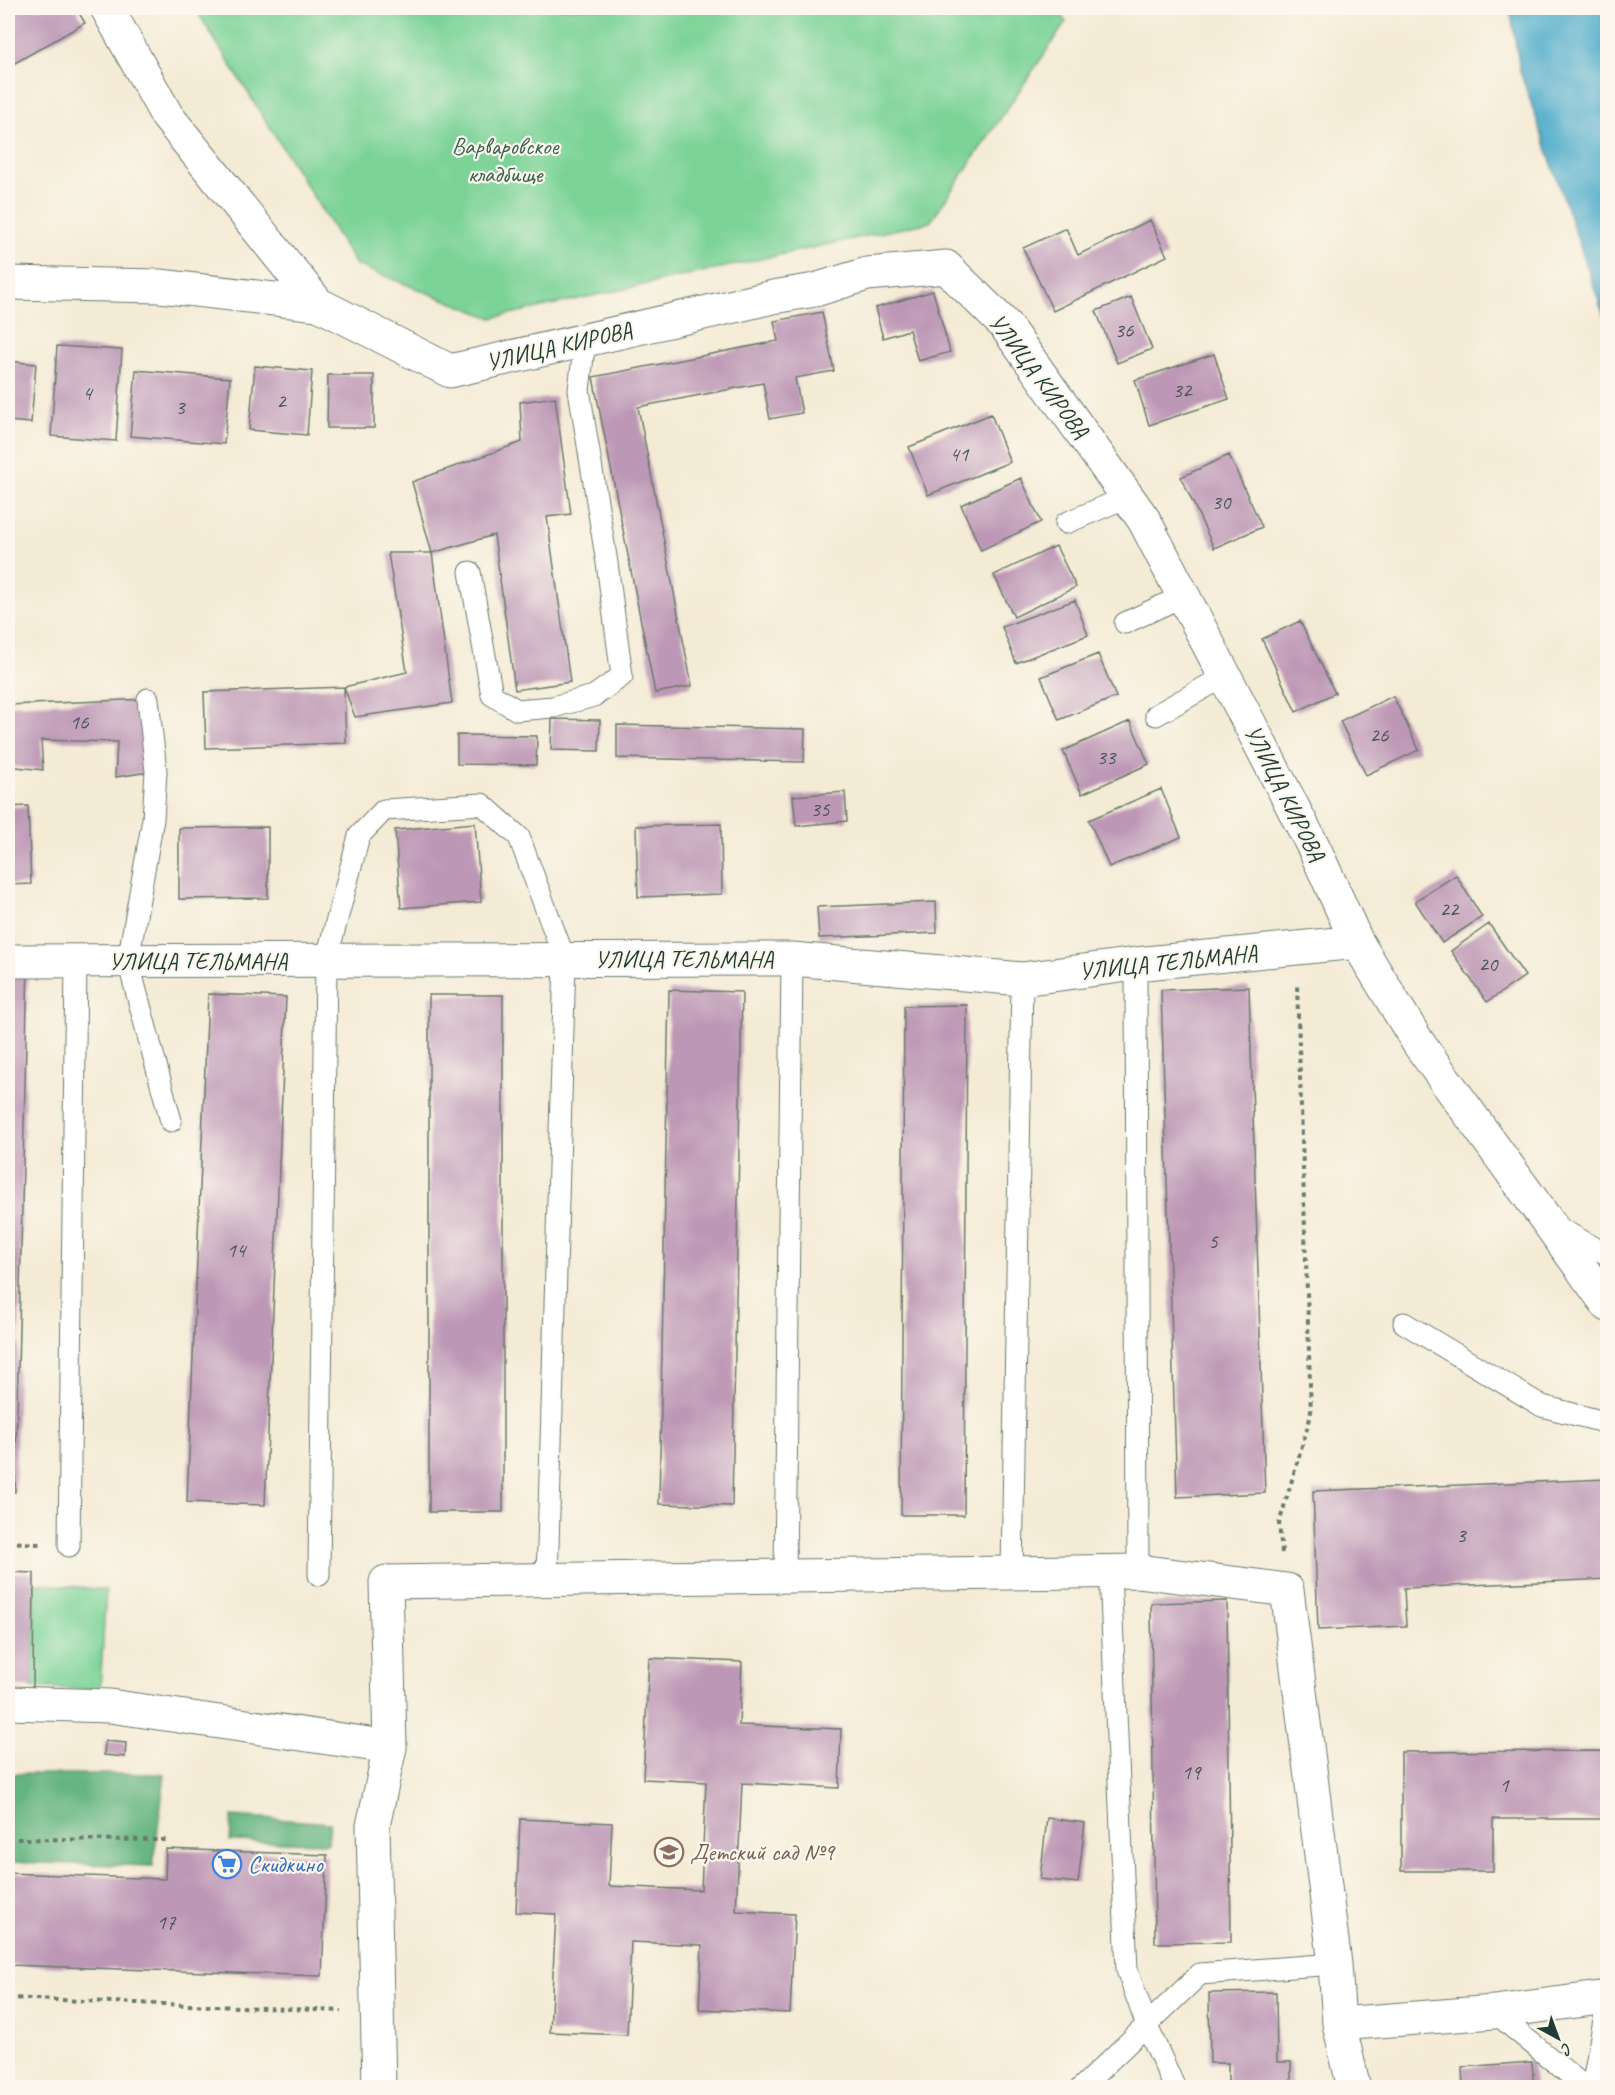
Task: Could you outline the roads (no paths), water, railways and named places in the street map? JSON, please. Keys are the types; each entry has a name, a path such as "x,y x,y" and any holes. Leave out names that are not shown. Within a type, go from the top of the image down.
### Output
{"street":[{"name":"УЛИЦА КИРОВА","path":"107,8 167,116 318,304 450,371 772,297 815,290 867,274 946,267 1005,325 1144,520 1314,849 1357,942 1419,1044 1608,1305"},
{"path":"8,283 160,286 318,304"},
{"name":"УЛИЦА ТЕЛЬМАНА","path":"8,961 792,959 1022,979 1136,964 1357,942"},
{"path":"379,2088 373,1826 390,1747 386,1582 1124,1571 1287,1590 1335,1964 1339,2024 1354,2088"},
{"path":"8,1703 110,1706 390,1747"},
{"path":"1339,2024 1494,2012 1608,1997"}],"lane":[{"path":"470,572 492,695 517,710 553,707 594,696 622,676 607,563 579,390 585,340"},
{"path":"1066,523 1127,497"},
{"path":"1125,623 1183,596"},
{"path":"1156,715 1225,676"},
{"path":"148,699 156,771 153,819 128,961 171,1121"},
{"path":"319,1575 326,961 359,836 384,810 482,804 519,837 565,960 547,1580"},
{"path":"785,1576 792,959"},
{"path":"59,1545 76,962"},
{"path":"1136,964 1124,1571 1128,1970 1147,2026 1175,2088"},
{"path":"1012,1573 1022,979"},
{"path":"1546,1221 1608,1255"},
{"path":"1404,1323 1542,1406 1608,1423"},
{"path":"1081,2088 1200,1974 1335,1964"},
{"path":"1592,2088 1608,1997"},
{"path":"1494,2012 1586,2088"}],"water":[{"path":"1510,8 1607,8 1607,325 1520,71"}],"place":[{"name":"Детский сад №9","path":"669,1852"},
{"name":"Скидкино","path":"227,1864"}],"park label":[{"name":"Варваровское кладбище","path":"505,160"}]}
